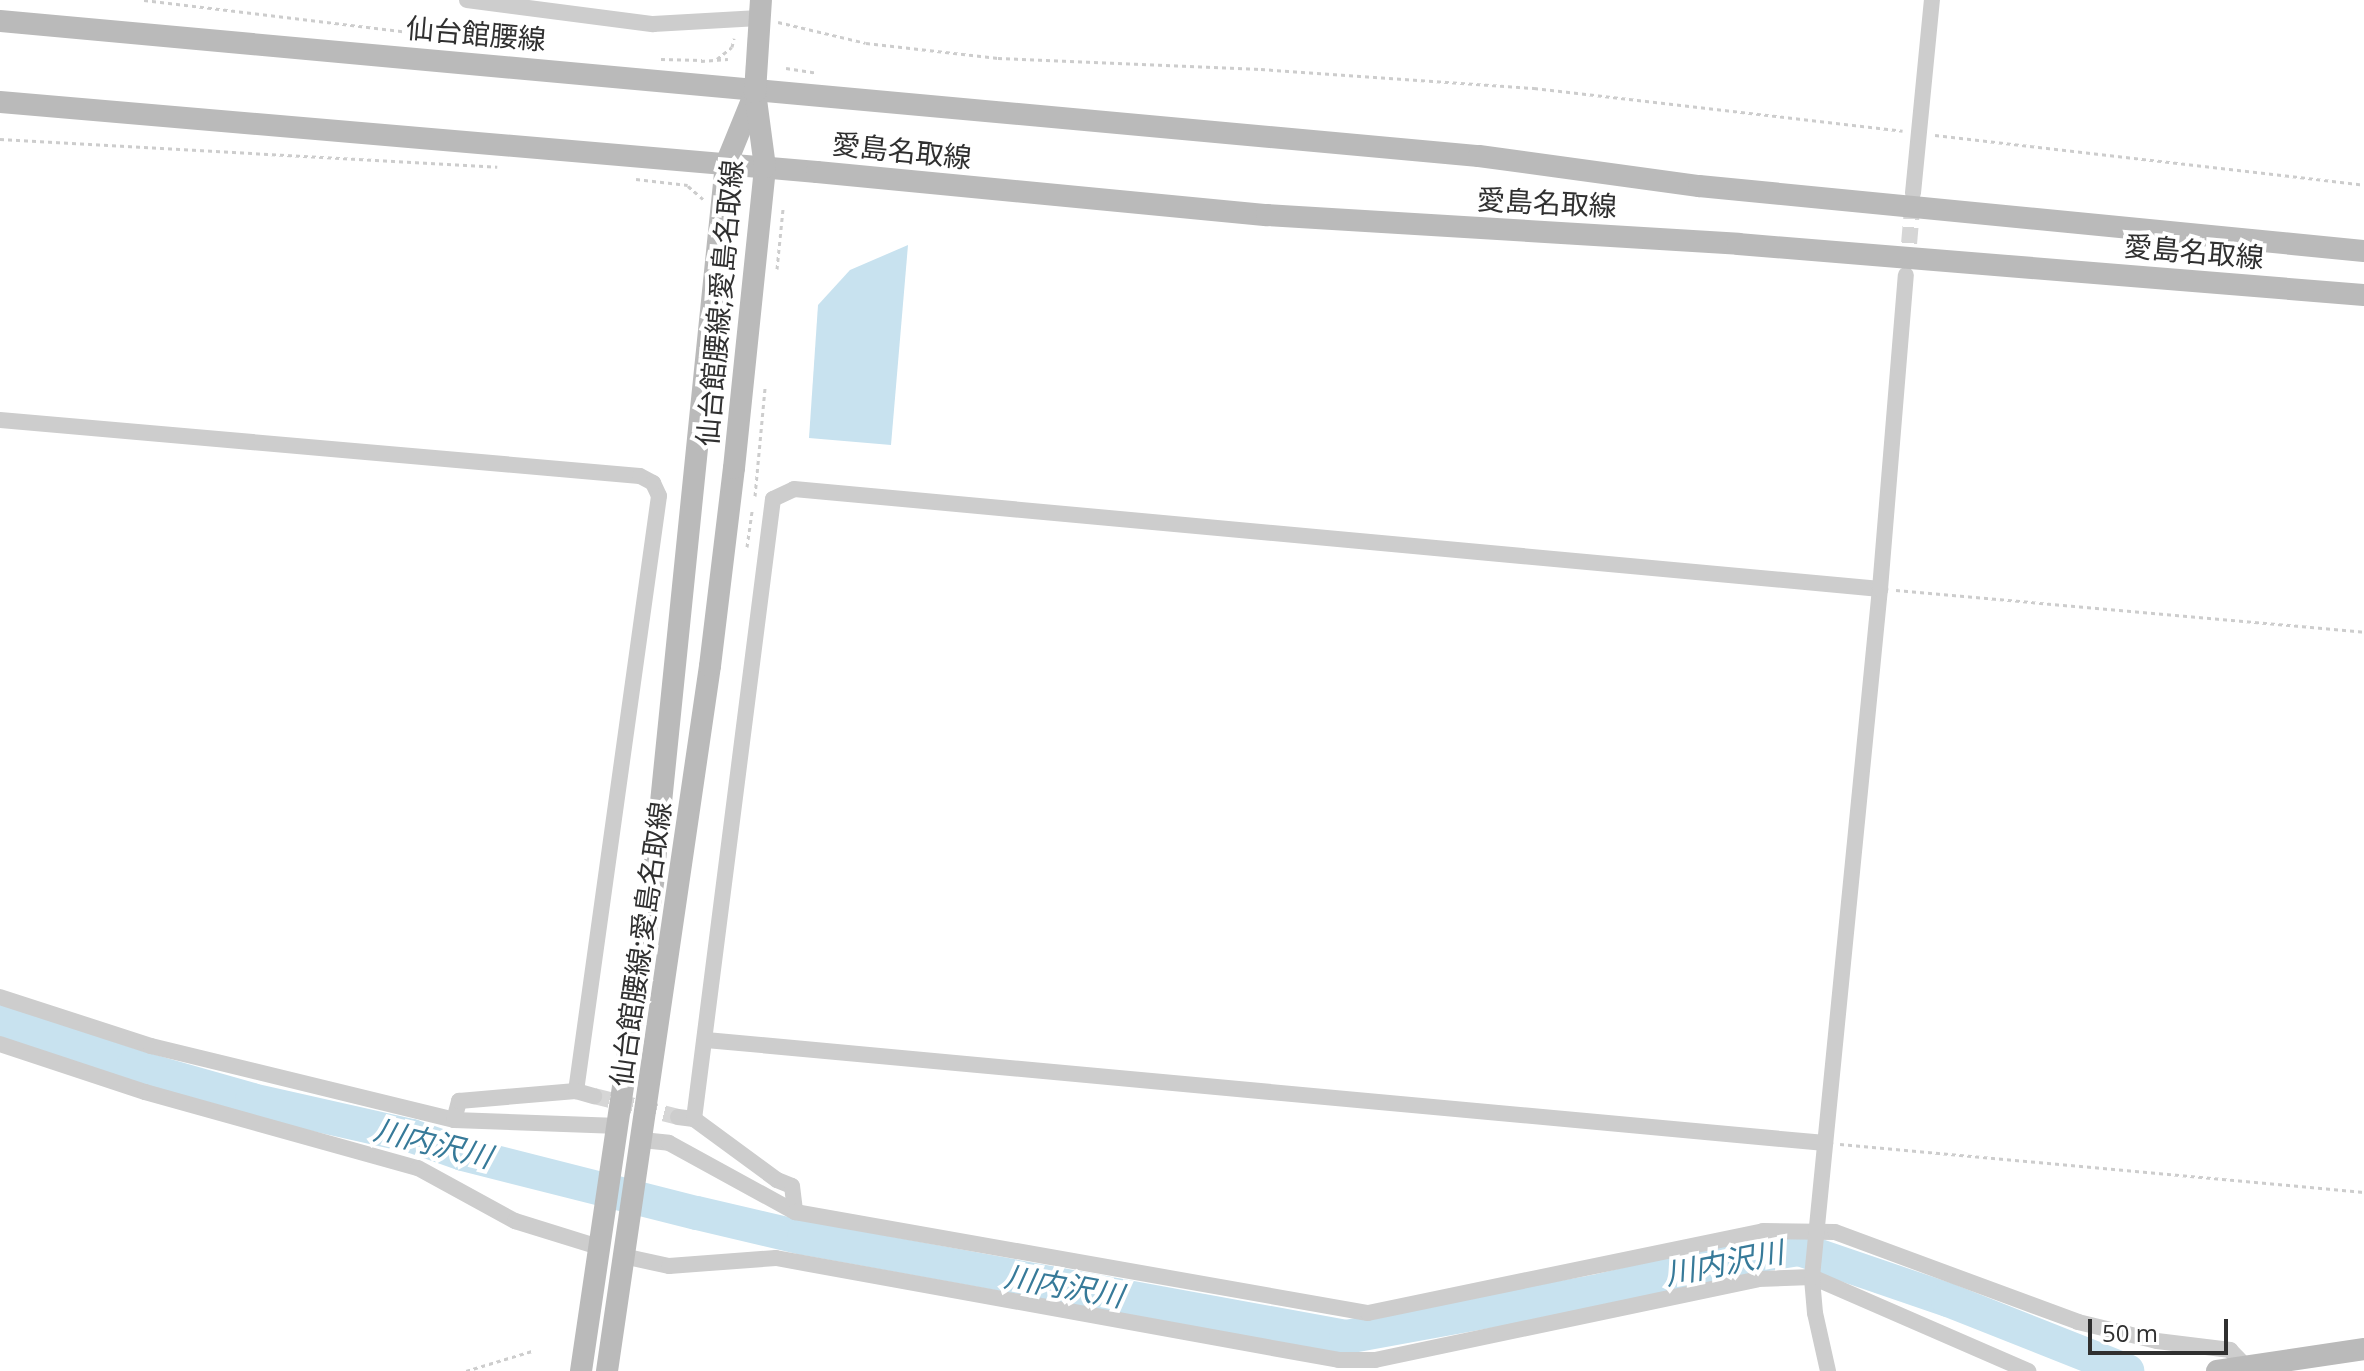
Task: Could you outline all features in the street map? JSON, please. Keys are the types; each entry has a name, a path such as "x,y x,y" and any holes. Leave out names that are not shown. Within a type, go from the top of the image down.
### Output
{"main road":[{"path":"755,92 760,9"},
{"name":"仙台館腰線","path":"0,21 584,73 755,92"},
{"name":"仙台館腰線;愛島名取線","path":"581,1371 653,881 726,164 755,92"},
{"name":"仙台館腰線;愛島名取線","path":"607,1371 712,651 765,167 755,92"},
{"name":"愛島名取線","path":"755,92 1121,121 1479,156 1699,186 2364,251"},
{"path":"0,102 726,164"},
{"name":"愛島名取線","path":"726,164 1267,215 1738,244 2364,295"},
{"path":"2217,1371 2248,1369 2364,1349"}],"street":[{"path":"467,0 653,24 760,9"},
{"path":"1913,193 1932,0"},
{"path":"1828,1371 1815,1313 1813,1273 1880,589 1906,275"},
{"path":"0,420 640,476 653,483 659,496 576,1091"},
{"path":"795,1212 792,1186 777,1180 686,1118 706,1040 773,499 794,489 1880,589"},
{"path":"0,997 151,1046 454,1120 619,1126"},
{"path":"706,1040 1825,1143"},
{"path":"0,1044 145,1092 418,1168 515,1221 601,1238"},
{"path":"454,1120 459,1101 576,1091 594,1096"},
{"path":"640,1148 669,1143 795,1212 1368,1313 1763,1231 1819,1236 1835,1232 2105,1330 2157,1341 2230,1350 2248,1369"},
{"path":"625,1245 669,1266 776,1258 1339,1360 1375,1360 1758,1279 1813,1273 2028,1371"}],"path":[{"path":"144,0 538,48"},
{"path":"760,9 866,43 998,58 1261,69 1534,88 2364,185"},
{"path":"657,59 728,59"},
{"path":"699,71 702,60"},
{"path":"0,139 498,167"},
{"path":"688,185 689,173"},
{"path":"631,178 688,185 705,201 710,201"},
{"path":"1880,589 2364,632"},
{"path":"1825,1143 2364,1192"},
{"path":"466,1371 532,1351"}],"water":[{"path":"908,245 891,445 809,438 818,305 850,270"}],"waterway":[{"name":"川内沢川","path":"0,1022 133,1066 252,1100 412,1136 463,1154 697,1213 804,1238 1346,1337 1594,1292 1735,1259 1799,1249 1948,1300 2127,1371"}],"tunnel":[{"path":"1907,267 1913,198"},
{"path":"594,1096 678,1117"}]}
